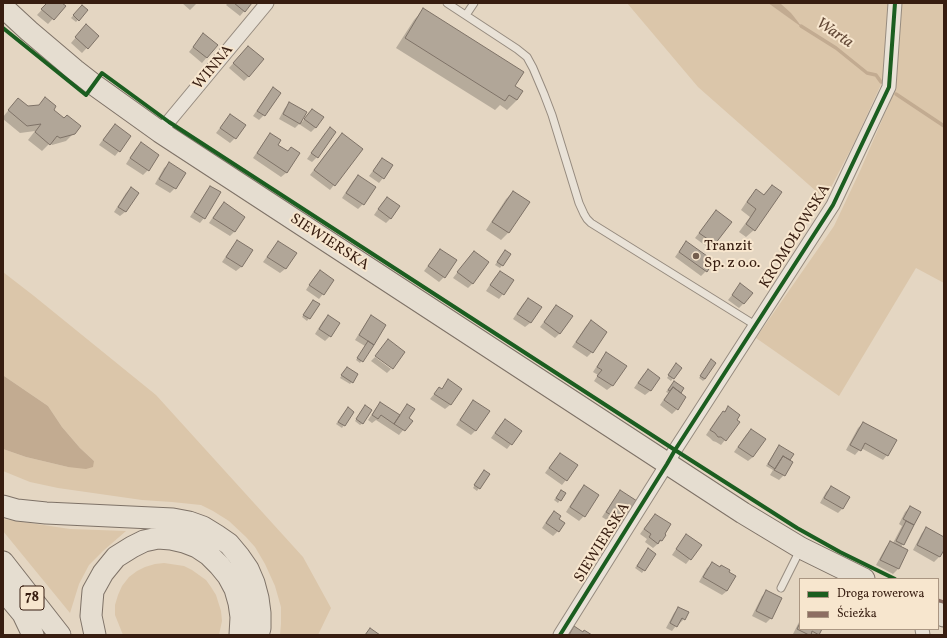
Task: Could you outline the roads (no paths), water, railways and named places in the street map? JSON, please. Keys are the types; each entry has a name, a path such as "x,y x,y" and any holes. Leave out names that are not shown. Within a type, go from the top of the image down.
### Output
{"main road":[{"name":"SIEWIERSKA","path":"6,13 93,84 160,132 743,514 801,548 862,578"},
{"path":"3,506 17,510 46,513 173,519 203,527 229,544 248,569 258,598 260,628 258,635"},
{"path":"96,635 91,616 93,591 103,573 116,557 144,541 158,538 184,542 196,547 209,555 219,565 228,576 235,589 241,617 240,635"},
{"name":"78","path":"3,562 60,635"},
{"name":"78","path":"3,590 39,635"},
{"path":"23,614 33,635"}],"street":[{"name":"WINNA","path":"160,132 267,3"},
{"name":"KROMOŁOWSKA","path":"667,464 833,204 889,87 895,3"},
{"name":"SIEWIERSKA","path":"560,635 667,464"}],"lane":[{"path":"447,3 527,57 552,115 579,203 587,219 591,223 755,326"},
{"path":"466,15 474,3"},
{"path":"781,588 801,548"}],"waterway":[{"name":"Warta","path":"801,26 836,48 867,73 876,75 881,82"},
{"name":"Warta","path":"896,94 944,126"}],"place":[{"name":"Tranzit Sp. z o.o.","path":"696,256"}]}
